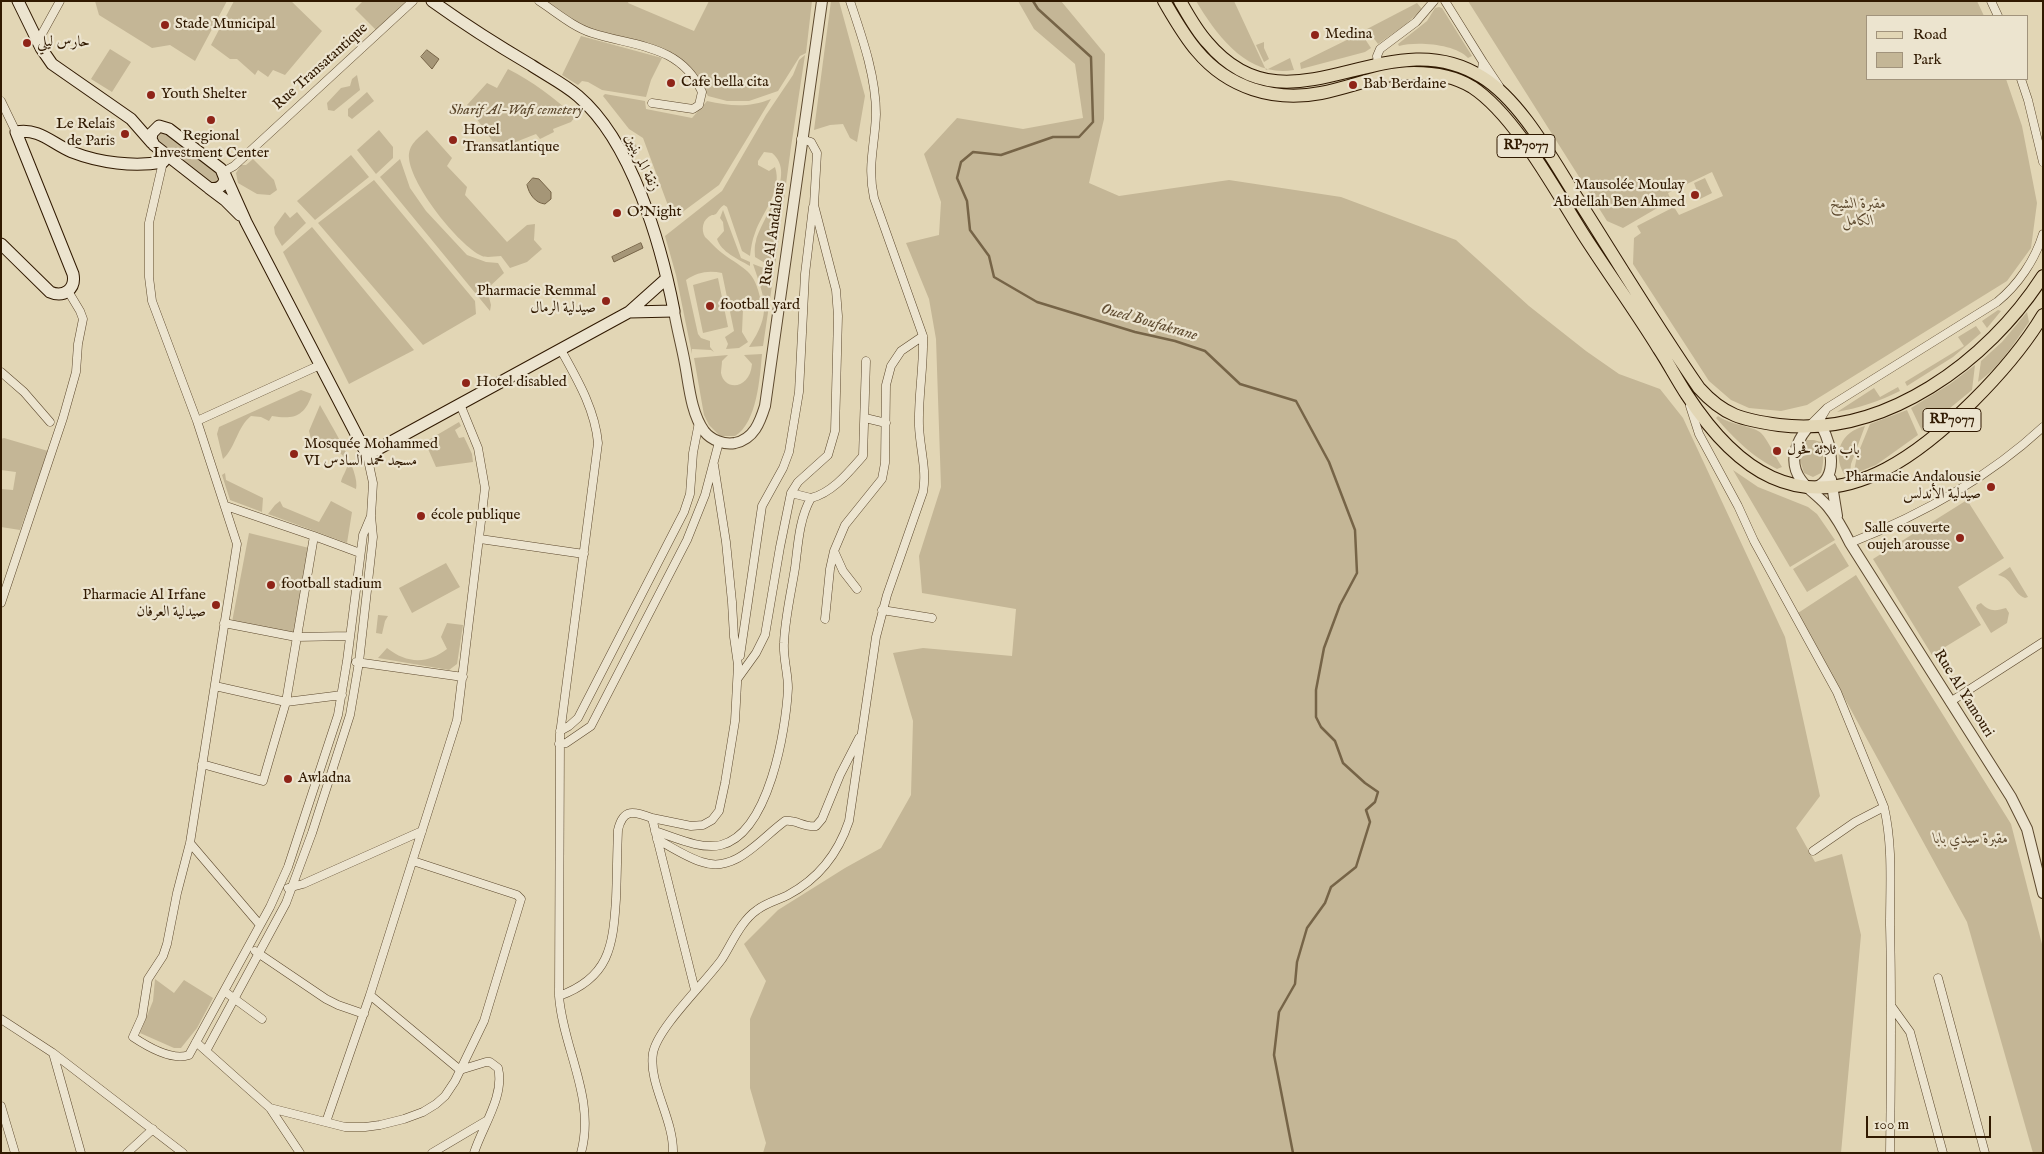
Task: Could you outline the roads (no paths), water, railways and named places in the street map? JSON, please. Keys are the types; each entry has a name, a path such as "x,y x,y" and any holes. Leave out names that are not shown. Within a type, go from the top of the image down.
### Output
{"main road":[{"path":"18,1 38,42 57,69 131,119 166,159 225,200 246,222"},
{"name":"زنقة المرينيين","path":"432,1 573,92 593,111 613,140 640,192 656,238 674,311"},
{"name":"RP7077","path":"1164,1 1184,34 1203,57 1223,74 1251,90 1283,96 1299,96 1323,93 1392,74 1437,74 1462,81 1490,100 1524,143 1660,350 1688,396 1721,440 1744,461 1771,478 1810,488 1832,487 1863,479 1890,467 1912,454 1938,433 1979,393 2017,352 2043,314"},
{"name":"RP7077","path":"1180,1 1207,43 1232,65 1256,78 1271,81 1299,82 1317,80 1407,58 1451,62 1481,76 1504,94 1547,152 1688,372 1705,395 1723,411 1749,421 1822,427 1851,421 1889,408 1933,384 1981,350 2004,327 2029,297 2043,276"},
{"path":"1378,64 1382,70 1392,74"},
{"path":"1462,81 1472,82 1481,76"},
{"path":"131,119 169,129 224,174 246,222 367,455 629,312 667,278"},
{"path":"152,142 152,133 156,128 163,126"},
{"path":"1,244 50,292 59,295 68,292 73,284 73,274 16,132 33,132 73,152 104,160 133,164 166,159"},
{"path":"209,188 220,188 224,182 224,174"},
{"path":"629,312 674,311"}],"street":[{"path":"38,42 60,1"},
{"name":"Rue Transatantique","path":"224,174 413,1"},
{"path":"539,1 580,28 592,33 657,50 669,55 684,66 702,92 702,101 693,109 652,103"},
{"name":"Rue Al Andalous","path":"719,442 734,443 750,435 757,427 765,406 801,138 822,1"},
{"path":"673,1153 670,1125 653,1069 653,1052 661,1036 721,959 756,910 798,890 822,870 842,841 849,821 864,730 876,636 882,610 923,492 925,479 919,425 924,354 922,336 880,219 872,190 870,165 876,115 875,96 865,49 850,1"},
{"path":"1360,68 1370,61 1380,48 1416,22 1434,1"},
{"path":"1446,1 1504,94"},
{"path":"1991,1 1998,15"},
{"path":"1378,64 1377,56 1380,48"},
{"path":"1481,58 1484,67 1481,76"},
{"path":"2021,80 2043,162"},
{"path":"1,101 16,132"},
{"path":"738,665 762,506 789,452 799,392 805,274 814,205 817,153 811,142 801,138"},
{"path":"166,159 149,223 149,286 156,317 198,421 237,544 190,843 177,893 167,944 163,956 148,979 142,1017 133,1037 145,1045 182,1058 189,1055 249,947 288,867 338,715 347,661 360,553 363,535 370,516"},
{"path":"738,678 756,653 765,635 791,493 798,482 828,454 835,431 837,295 814,205"},
{"path":"1808,427 1827,408 2008,294 2031,262 2043,234"},
{"path":"1,603 63,418 76,372 77,352 83,319 68,292"},
{"name":"زنقة المرينيين","path":"674,311 699,422"},
{"path":"825,619 830,569 834,551 845,525 882,479 885,463 886,385 891,366 900,351 922,336"},
{"path":"561,350 588,401 598,437 596,468 559,744 559,996 562,1017 584,1101 585,1129 581,1153"},
{"path":"791,493 811,498 822,495 863,456 866,361"},
{"path":"198,421 320,365"},
{"path":"1,372 24,392 50,422"},
{"path":"1688,396 1700,434 1836,692 1884,807 1891,855 1892,1007 1890,1153"},
{"path":"326,1122 364,1014 453,736 463,677 486,488 475,437 460,404"},
{"path":"1822,427 1821,418 1827,408"},
{"path":"865,418 886,424"},
{"path":"559,744 573,739 591,726 687,540 705,495 719,442 705,432 699,422"},
{"path":"560,731 570,726 578,718 624,632 684,512 690,494 693,452 699,422"},
{"name":"Rue Al Yamouri","path":"1808,427 1796,443 1794,457 1800,479 1828,506 1838,520 1850,543 2011,797 2024,822 2043,893"},
{"name":"Rue Al Yamouri","path":"1822,427 1830,445 1830,471 1838,520"},
{"path":"1850,543 1905,520 1965,487 2002,462 2043,427"},
{"path":"206,1051 258,953 280,917 292,888 350,715 359,662 373,537 370,516 372,483 367,455"},
{"path":"559,996 587,982 599,970 610,951 614,923 618,830 623,816 631,813 691,826 702,825 712,820 719,811 726,783 735,721 738,665 726,542 714,465"},
{"path":"1810,488 1826,481 1830,471"},
{"path":"656,835 700,844 719,845 729,842 736,837 760,808 774,775 783,726 788,689 784,646 785,627 802,521 806,506 811,498"},
{"path":"226,506 360,553"},
{"path":"202,764 263,781 286,702 314,536"},
{"path":"480,539 584,554"},
{"path":"834,551 843,571 857,589"},
{"path":"882,610 932,618"},
{"path":"224,623 296,637 350,636"},
{"path":"624,632 636,639"},
{"path":"1950,702 2043,642"},
{"path":"347,661 463,677"},
{"path":"215,686 286,702 342,695"},
{"path":"656,835 700,862 720,866 741,857 784,821 788,820 806,826 816,826 822,819 840,775 864,730"},
{"path":"314,785 326,789"},
{"path":"1813,851 1852,824 1884,807"},
{"path":"652,818 696,990"},
{"path":"278,889 292,888 422,831"},
{"path":"190,843 260,925"},
{"path":"270,1108 345,1127 365,1127 380,1125 423,1112 445,1096 487,1015 521,899 517,895 413,861"},
{"path":"249,947 326,999 364,1014"},
{"path":"1938,978 1985,1153"},
{"path":"224,991 262,1019"},
{"path":"370,995 460,1070"},
{"path":"1892,1007 1910,1032 1943,1153"},
{"path":"1,1019 53,1053 183,1153"},
{"path":"196,1042 270,1108 300,1153"},
{"path":"53,1053 81,1153"},
{"path":"460,1070 490,1062 498,1068 499,1073 492,1111 486,1121 474,1153"},
{"path":"1,1106 15,1153"},
{"path":"432,1153 486,1121"},
{"path":"127,1153 153,1129"}],"waterway":[{"name":"Oued Boufakrane","path":"1033,1 1038,9 1091,57 1093,122 1079,137 1053,137 1001,155 973,152 961,162 957,178 967,201 970,230 989,256 994,277 1037,302 1205,351 1240,384 1296,401 1329,462 1355,530 1357,573 1340,605 1324,648 1316,690 1316,717 1321,727 1335,741 1343,763 1378,792 1375,802 1366,810 1370,822 1356,867 1331,887 1325,903 1307,928 1297,962 1295,984 1279,1012 1274,1055 1293,1153"}],"place":[{"name":"Stade Municipal","path":"165,25"},
{"name":"Medina","path":"1315,35"},
{"name":"حارس ليلي","path":"27,43"},
{"name":"Cafe bella cita","path":"671,83"},
{"name":"Bab Berdaine","path":"1353,85"},
{"name":"Youth Shelter","path":"151,95"},
{"name":"Regional Investment Center","path":"211,120"},
{"name":"Le Relais de Paris","path":"125,134"},
{"name":"Hotel Transatlantique","path":"453,140"},
{"name":"Mausolée Moulay Abdellah Ben Ahmed","path":"1695,195"},
{"name":"O'Night","path":"617,213"},
{"name":"Pharmacie Remmal صيدلية الرمال","path":"606,301"},
{"name":"football yard","path":"710,306"},
{"name":"Hotel disabled","path":"466,383"},
{"name":"باب ثلاثة فحول","path":"1777,451"},
{"name":"Mosquée Mohammed VI مسجد محمد السادس","path":"294,454"},
{"name":"Pharmacie Andalousie صيدلية الأندلس","path":"1991,487"},
{"name":"école publique","path":"421,516"},
{"name":"Salle couverte oujeh arousse","path":"1960,538"},
{"name":"football stadium","path":"271,585"},
{"name":"Pharmacie Al Irfane صيدلية العرفان","path":"216,605"},
{"name":"Awladna","path":"288,779"}],"park label":[{"name":"Sharif Al-Wafi cemetery","path":"516,111"},
{"name":"مقبرة الشيخ الكامل","path":"1858,214"},
{"name":"مقبرة سيدي بابا","path":"1971,840"}]}
